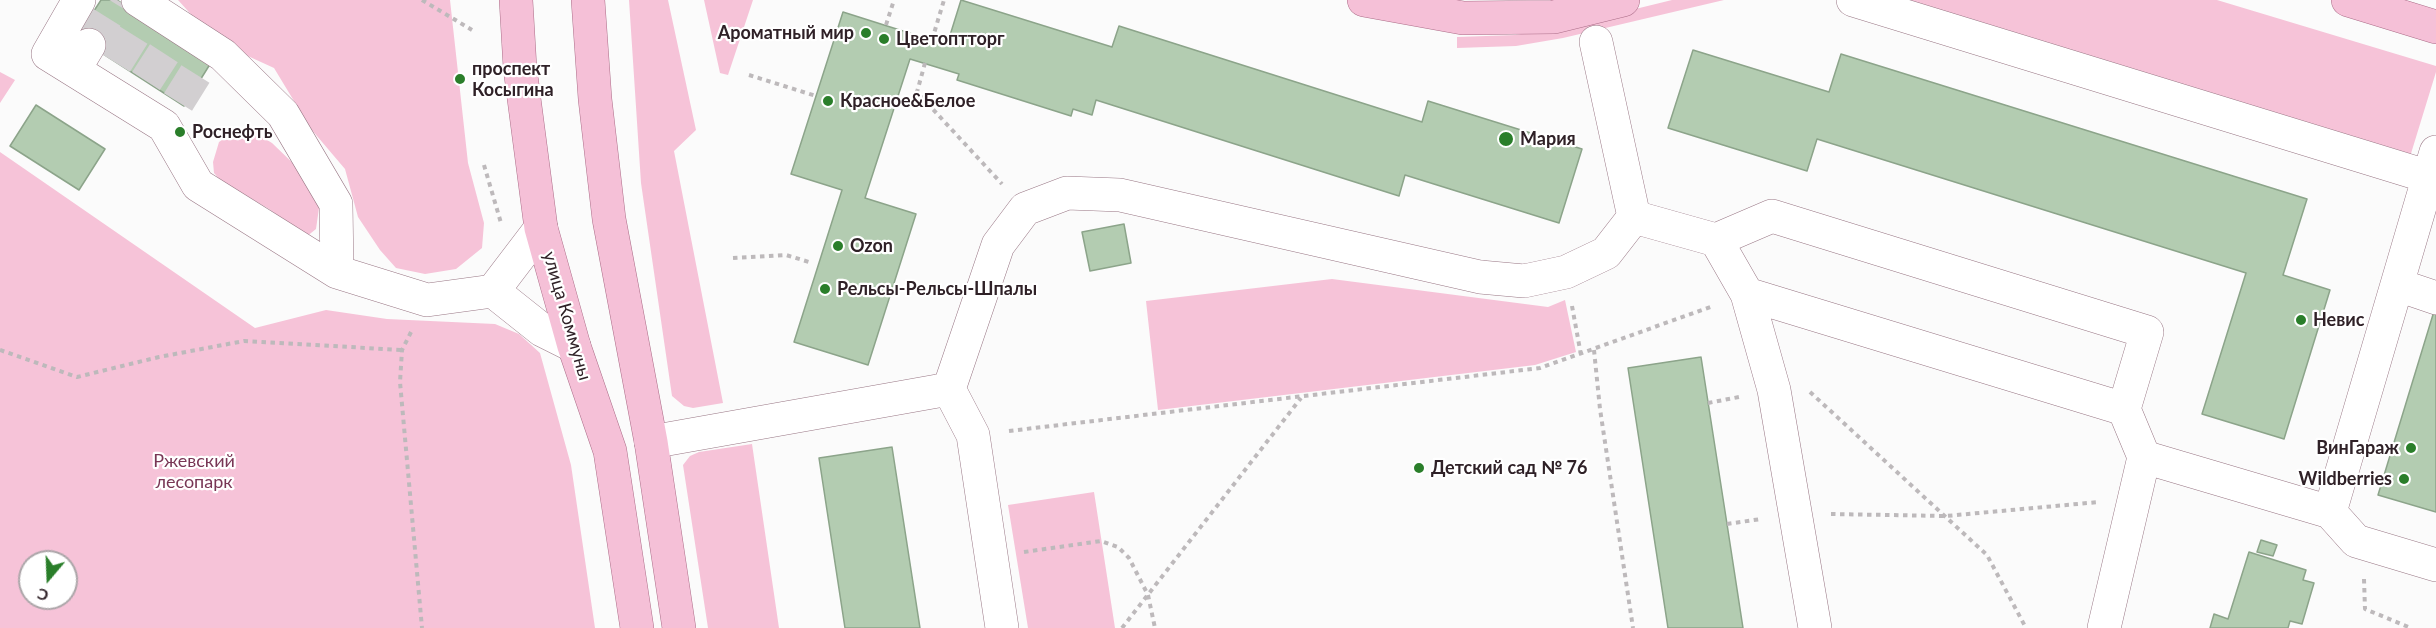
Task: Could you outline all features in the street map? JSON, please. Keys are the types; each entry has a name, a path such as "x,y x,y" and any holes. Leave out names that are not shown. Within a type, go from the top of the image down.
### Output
{"main road":[{"name":"улица Коммуны","path":"516,0 520,68 541,228 574,346 610,451 637,628"},
{"path":"588,0 595,99 609,219 651,442 679,628"},
{"path":"1364,0 1463,18 1554,17 1623,0"},
{"path":"2348,0 2436,27"}],"lane":[{"path":"80,0 48,54 81,57 171,114 198,185 337,272 427,300 493,291 541,228"},
{"path":"1853,0 2434,169 2330,512"},
{"path":"144,9 209,52 223,55 283,114 336,204 337,272"},
{"path":"1596,42 1634,217"},
{"path":"1002,628 973,435 949,389 998,245 1025,209 1067,193 1120,195 1480,277 1524,281 1566,272 1606,253 1634,217"},
{"path":"1634,217 1716,240 1772,216 2147,332 2124,409 2144,457 2104,628"},
{"path":"1716,240 1747,294 1774,390 1815,628"},
{"path":"2398,285 2436,298"},
{"path":"493,291 543,330 574,346"},
{"path":"1747,294 2124,409"},
{"path":"651,442 949,389"},
{"path":"2144,457 2330,512 2356,540 2436,565"}],"path":[{"path":"422,0 472,30"},
{"path":"886,26 894,0"},
{"path":"932,40 944,0"},
{"path":"925,63 917,92 1025,209"},
{"path":"749,75 816,96"},
{"path":"734,258 786,255 809,262"},
{"path":"1566,272 1581,355"},
{"path":"973,435 1540,368 1747,294"},
{"path":"422,628 400,382 402,350 427,300"},
{"path":"0,350 77,377 159,357 244,341 402,350"},
{"path":"1594,350 1600,409 1633,628"},
{"path":"1774,390 1805,387 1946,516 1987,555 2026,628"},
{"path":"1122,628 1301,398"},
{"path":"1796,514 1946,516 2097,501 2132,509"},
{"path":"2356,540 2364,564 2365,609 2411,628"},
{"path":"991,556 1101,541 1118,547 1129,558 1148,595 1155,628"}],"green space":[{"path":"178,0 450,0 468,163 484,223 482,248 456,269 425,274 396,268 380,250 358,217 345,169 311,129 274,68 215,41"},
{"path":"629,0 668,0 696,130 674,151 723,403 693,408 684,406 672,396 641,183"},
{"path":"704,0 753,0 728,75 720,73"},
{"path":"1672,0 1724,0 1563,38 1516,46 1457,48 1457,37 1515,35 1558,28"},
{"path":"1895,0 2217,0 2436,66 2436,72 2409,160"},
{"path":"0,72 15,80 0,103"},
{"path":"237,130 254,132 272,143 300,170 319,208 316,229 306,237 269,209 221,181 214,173 213,162 219,142"},
{"name":"Ржевский лесопарк","path":"0,152 255,328 326,310 387,319 495,324 519,334 540,353 571,465 595,628 0,628"},
{"path":"1332,279 1548,307 1565,300 1576,352 1535,365 1158,410 1146,301"},
{"path":"752,444 779,628 708,628 683,465 690,456 699,452"},
{"path":"1094,492 1115,628 1028,628 1008,505"}],"building":[{"path":"101,0 117,0 212,61 184,106 77,37"},
{"path":"961,0 1112,47 1119,26 1422,122 1428,101 1582,149 1559,223 1405,175 1399,196 1096,100 1092,115 1073,109 1071,116 957,80 959,74 910,59 865,198 916,214 868,365 794,342 842,190 791,174 843,12 947,45"},
{"path":"1693,50 1829,92 1841,54 2307,199 2283,275 2330,290 2284,439 2202,414 2246,273 1817,139 1807,171 1668,128"},
{"path":"36,105 105,149 79,190 10,146"},
{"path":"1124,224 1131,263 1090,271 1082,232"},
{"path":"2436,309 2436,512 2378,495"},
{"path":"1701,357 1743,628 1668,628 1628,368"},
{"path":"892,447 920,628 845,628 819,458"},
{"path":"2261,540 2277,545 2273,556 2257,552"},
{"path":"2249,552 2306,570 2303,580 2314,583 2302,624 2290,621 2288,628 2210,628 2214,614 2228,619"}],"tunnel":[{"path":"89,45 117,0"},
{"path":"116,63 144,18"},
{"path":"146,81 175,36"},
{"path":"178,102 206,57"}],"place":[{"name":"Ароматный мир","path":"866,33"},
{"name":"Цветоптторг","path":"884,39"},
{"name":"проспект Косыгина","path":"460,79"},
{"name":"Красное&Белое","path":"828,101"},
{"name":"Роснефть","path":"180,132"},
{"name":"Мария","path":"1506,139"},
{"name":"Ozon","path":"838,246"},
{"name":"Рельсы-Рельсы-Шпалы","path":"825,289"},
{"name":"Невис","path":"2301,320"},
{"name":"ВинГараж","path":"2411,448"},
{"name":"Детский сад № 76","path":"1419,468"},
{"name":"Wildberries","path":"2404,479"}]}
